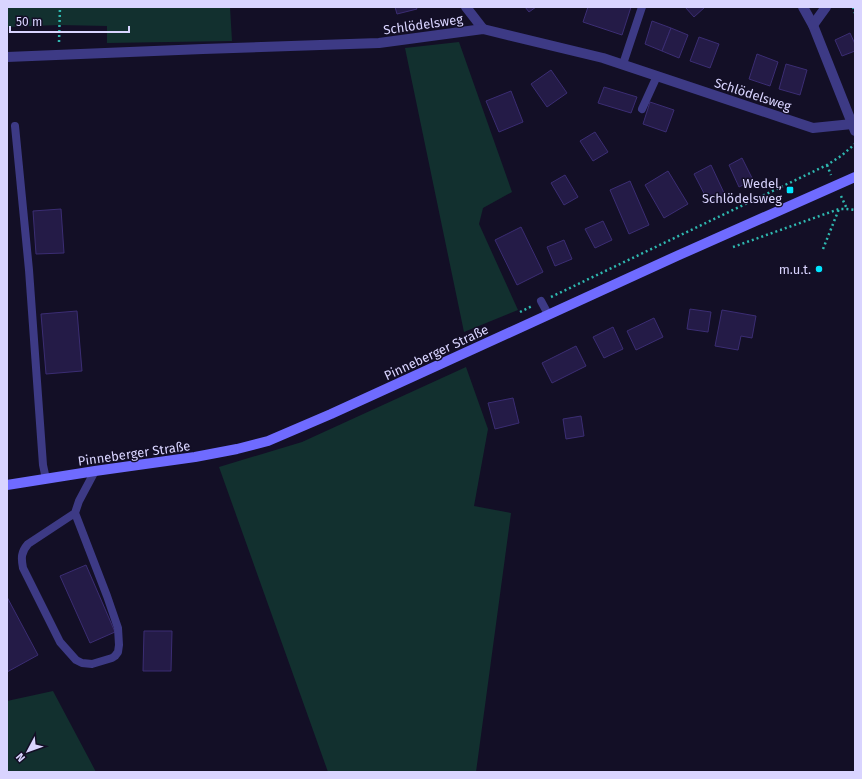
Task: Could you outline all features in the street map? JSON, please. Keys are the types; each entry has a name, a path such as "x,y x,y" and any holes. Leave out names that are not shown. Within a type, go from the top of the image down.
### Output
{"main road":[{"name":"Pinneberger Straße","path":"7,485 195,457 237,449 268,440 331,414 548,314 855,177"}],"street":[{"path":"466,7 483,30"},
{"path":"804,7 854,127"},
{"path":"812,24 826,7"},
{"name":"Schlödelsweg","path":"7,57 211,48 378,43 483,30 624,64 813,128 854,127"}],"lane":[{"path":"624,64 642,7"},
{"path":"642,109 657,76"},
{"path":"15,126 29,270 43,465 46,479"},
{"path":"541,301 548,314"},
{"path":"75,513 118,628 119,645 116,656 92,664 82,663 76,660 60,642 23,568 21,557 23,550 28,544 75,513 79,501 95,471"}],"path":[{"path":"59,55 60,7"},
{"path":"853,7 855,14"},
{"path":"515,314 827,165 855,144"},
{"path":"823,249 839,209"},
{"path":"726,249 839,209 855,210"}],"green space":[{"path":"7,7 230,7 232,41 107,43 107,26 59,25 7,27"},
{"path":"459,42 512,192 483,208 479,224 518,310 464,332 405,48"},
{"path":"466,367 488,429 474,506 511,513 476,772 328,772 219,467 302,442"},
{"path":"53,691 96,772 7,772 7,701"}],"building":[{"path":"395,7 416,7 417,9 397,14"},
{"path":"525,7 536,7 529,12"},
{"path":"588,7 631,7 622,35 583,22"},
{"path":"685,7 705,7 694,17"},
{"path":"652,21 671,28 662,51 645,44"},
{"path":"671,28 688,35 679,58 662,51"},
{"path":"850,33 855,44 855,51 842,56 835,40"},
{"path":"699,37 719,44 710,68 690,61"},
{"path":"757,54 778,62 770,86 749,79"},
{"path":"786,64 807,70 800,95 779,89"},
{"path":"551,70 567,93 547,107 531,84"},
{"path":"604,87 637,97 631,113 598,103"},
{"path":"511,91 523,122 499,132 486,101"},
{"path":"650,102 674,110 666,132 643,124"},
{"path":"595,132 608,152 593,161 580,141"},
{"path":"742,158 753,180 739,187 729,165"},
{"path":"711,165 725,195 709,203 694,174"},
{"path":"668,171 688,204 664,218 645,185"},
{"path":"565,175 578,197 564,205 551,183"},
{"path":"630,181 649,225 629,234 610,190"},
{"path":"61,209 64,253 36,254 33,211"},
{"path":"603,221 612,240 595,248 585,229"},
{"path":"521,227 543,272 517,285 495,240"},
{"path":"564,240 572,259 555,266 547,247"},
{"path":"690,309 711,312 708,332 687,329"},
{"path":"722,310 756,316 752,338 741,336 738,350 715,346"},
{"path":"77,311 82,371 46,374 41,314"},
{"path":"654,318 663,337 636,350 627,331"},
{"path":"613,327 623,349 604,358 593,337"},
{"path":"576,346 586,366 552,383 542,363"},
{"path":"513,398 519,423 495,429 488,403"},
{"path":"581,416 584,436 566,439 563,419"},
{"path":"86,565 115,632 90,643 60,576"},
{"path":"7,597 38,655 7,672"},
{"path":"144,631 172,631 171,671 143,671"}],"place":[{"name":"Wedel, Schlödelsweg","path":"790,190"},
{"name":"m.u.t.","path":"819,269"}]}
